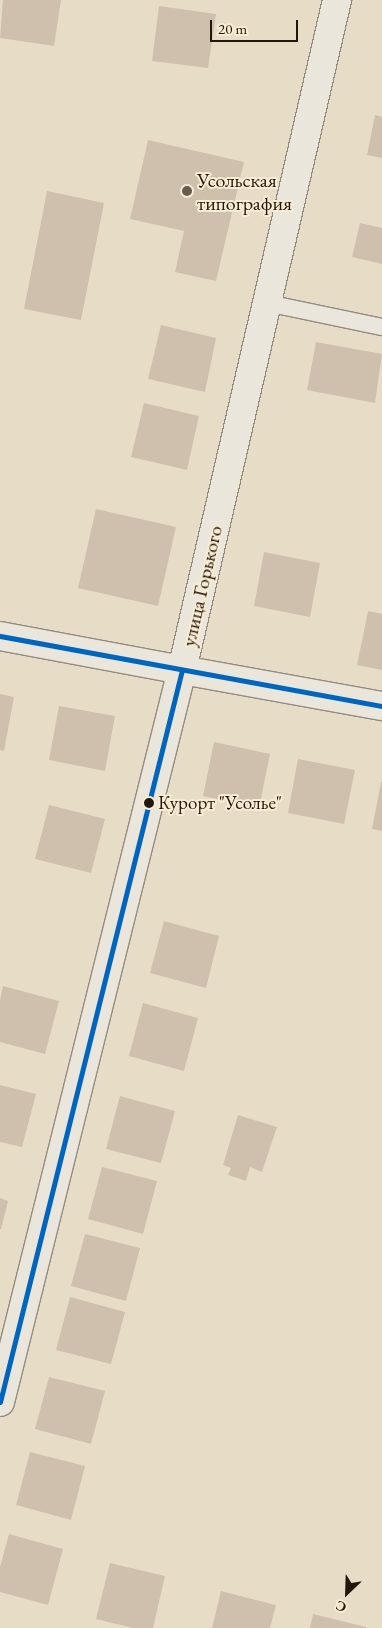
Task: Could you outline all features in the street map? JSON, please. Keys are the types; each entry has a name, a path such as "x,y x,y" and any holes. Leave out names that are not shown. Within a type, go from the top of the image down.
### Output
{"street":[{"name":"улица Горького","path":"0,1402 182,670 337,0"},
{"path":"0,636 382,706"}],"lane":[{"path":"267,304 382,327"}],"building":[{"path":"3,0 61,0 54,46 0,38"},
{"path":"159,6 216,14 208,68 152,61"},
{"path":"375,115 382,117 382,158 367,155"},
{"name":"Усольская типография","path":"148,140 244,162 216,281 175,272 184,231 130,219"},
{"path":"47,191 104,203 81,320 24,309"},
{"path":"360,223 382,228 382,264 352,257"},
{"path":"161,325 216,338 205,392 148,379"},
{"path":"316,342 382,354 375,403 307,390"},
{"path":"144,403 199,416 187,470 131,457"},
{"path":"96,509 176,527 158,606 78,588"},
{"path":"264,552 320,563 310,617 254,606"},
{"path":"368,611 382,614 382,670 357,665"},
{"path":"0,694 14,697 4,751 0,750"},
{"path":"59,706 115,716 105,771 49,760"},
{"path":"214,742 270,754 259,808 203,796"},
{"path":"298,759 355,770 344,824 288,813"},
{"path":"382,782 382,831 372,829"},
{"path":"49,805 105,819 91,873 35,859"},
{"path":"164,921 219,936 206,988 150,973"},
{"path":"3,986 59,1001 45,1054 0,1042 0,1000"},
{"path":"143,1003 198,1018 184,1071 129,1056"},
{"path":"0,1085 36,1094 22,1147 0,1142"},
{"path":"120,1096 175,1111 161,1163 106,1149"},
{"path":"238,1115 277,1127 262,1172 250,1167 246,1181 228,1175 231,1168 223,1165"},
{"path":"102,1167 157,1181 143,1234 88,1219"},
{"path":"0,1198 8,1201 1,1229 0,1229"},
{"path":"85,1234 140,1248 126,1301 71,1286"},
{"path":"70,1297 125,1312 111,1364 56,1350"},
{"path":"49,1377 105,1391 91,1444 35,1429"},
{"path":"30,1452 85,1466 71,1520 16,1505"},
{"path":"9,1534 63,1549 48,1605 0,1592 0,1567"},
{"path":"110,1563 165,1576 153,1628 133,1628 96,1619"},
{"path":"221,1591 276,1605 270,1628 212,1628"},
{"path":"313,1614 366,1627 366,1628 310,1628"}],"transit line":[{"path":"0,636 382,706"},
{"path":"0,1402 182,670"}],"place":[{"name":"Усольская типография","path":"187,191"},
{"name":"Курорт \"Усолье\"","path":"149,803"}]}
